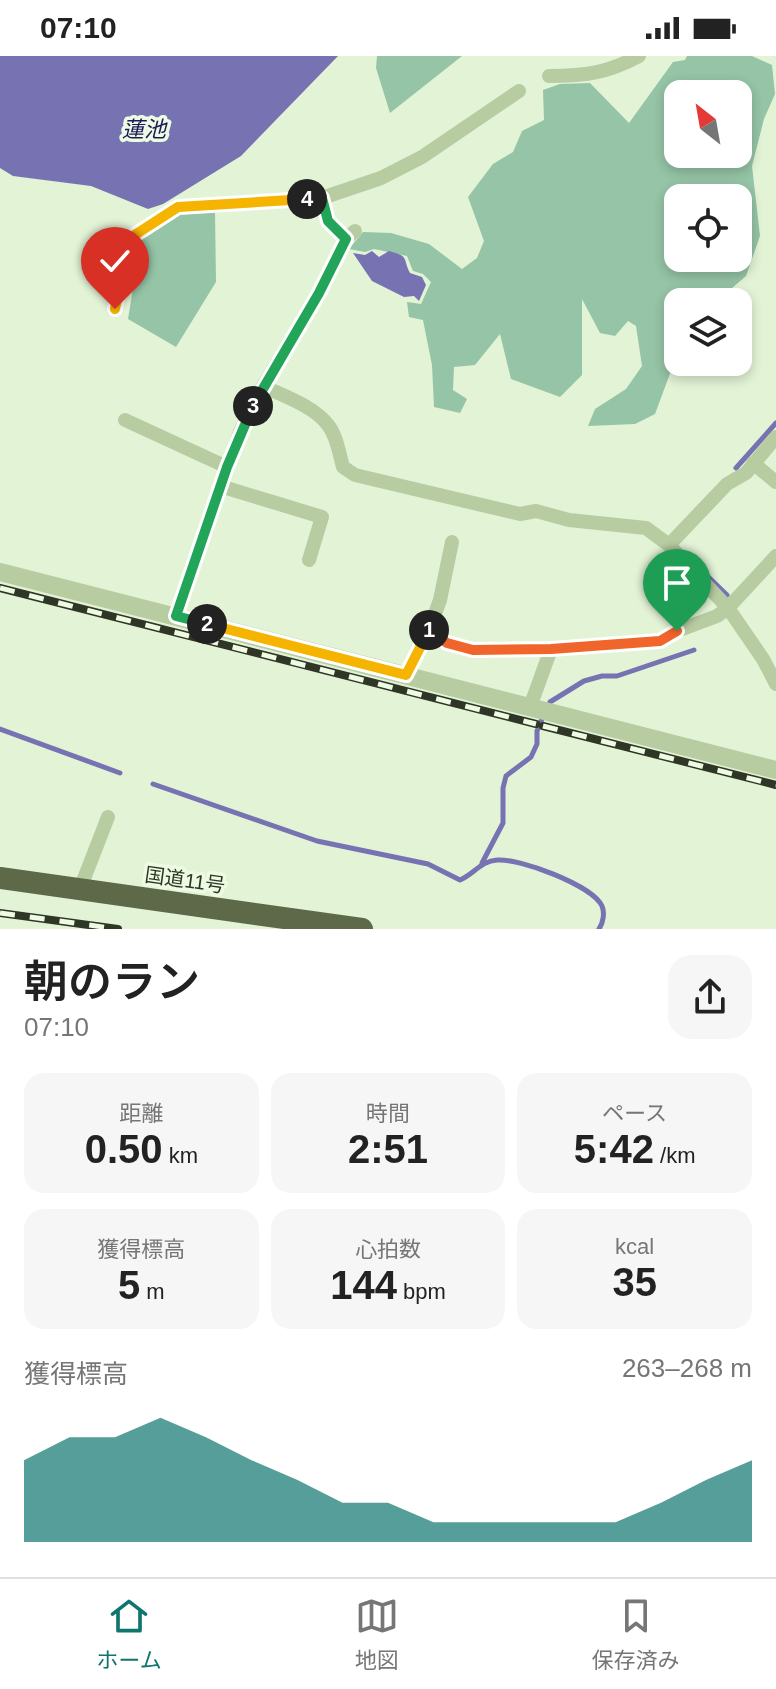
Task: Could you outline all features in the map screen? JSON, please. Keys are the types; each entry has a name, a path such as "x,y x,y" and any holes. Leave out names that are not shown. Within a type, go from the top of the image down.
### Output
{"highway":[{"name":"国道11号","path":"0,878 362,929"}],"street":[{"path":"549,76 583,76 614,69 639,56"},
{"path":"115,309 130,238 178,207 322,198 381,178 422,157 519,91"},
{"path":"176,616 227,467 263,386 350,235 328,221 322,198"},
{"path":"263,386 308,409 328,424 343,467 355,475 520,514 536,511 569,520 646,528 669,545 728,608 776,684"},
{"path":"125,420 227,467"},
{"path":"669,545 727,484 746,473 776,437"},
{"path":"753,463 776,482"},
{"path":"220,486 322,517 309,560"},
{"path":"406,675 440,600 452,542"},
{"path":"429,630 447,643 473,650 551,649 660,641 728,608 776,556"},
{"path":"0,572 776,770"},
{"path":"530,707 551,649"},
{"path":"80,889 108,817"}],"green space":[{"path":"377,56 462,56 390,113 376,68"},
{"path":"687,56 752,56 772,65 775,94 764,119 752,166 760,236 752,259 752,184 664,184 664,272 747,272 732,288 664,288 664,376 669,376 655,414 635,424 588,426 595,409 626,389 642,366 636,326 628,321 615,336 600,333 582,299 582,375 560,397 511,379 500,334 475,365 454,367 453,390 467,399 460,413 434,407 432,365 423,320 409,317 407,302 421,304 431,282 423,274 413,271 407,256 374,249 365,252 349,249 363,232 391,233 429,244 462,269 477,258 484,241 468,197 493,164 513,152 522,131 544,120 543,90 560,84 590,83 629,123 673,62 685,60"},
{"path":"215,212 216,282 176,347 128,319 141,239 177,215"}],"water":[{"name":"蓮池","path":"0,56 338,56 241,156 163,204 148,209 91,186 13,176 0,168"},
{"path":"372,251 379,257 389,251 403,256 410,273 422,277 426,285 419,301 414,296 404,297 372,281 353,253 365,255"}],"waterway":[{"path":"736,468 776,423"},
{"path":"698,567 727,595"},
{"path":"550,702 584,681 617,676 694,650"},
{"path":"482,863 503,823 506,776 531,757 542,719"},
{"path":"0,729 120,773"},
{"path":"153,784 317,841 428,864 460,880 486,863 497,860 537,868 570,882 596,898 603,912 599,929"}],"railway":[{"path":"0,588 536,724"},
{"path":"543,726 776,785"},
{"path":"0,913 118,929"}],"route":[{"path":"115,309 130,238 178,207 322,198 328,221 346,239 240,432 176,616 406,675 429,630 447,643 473,650 551,649 660,641 677,631"}]}
